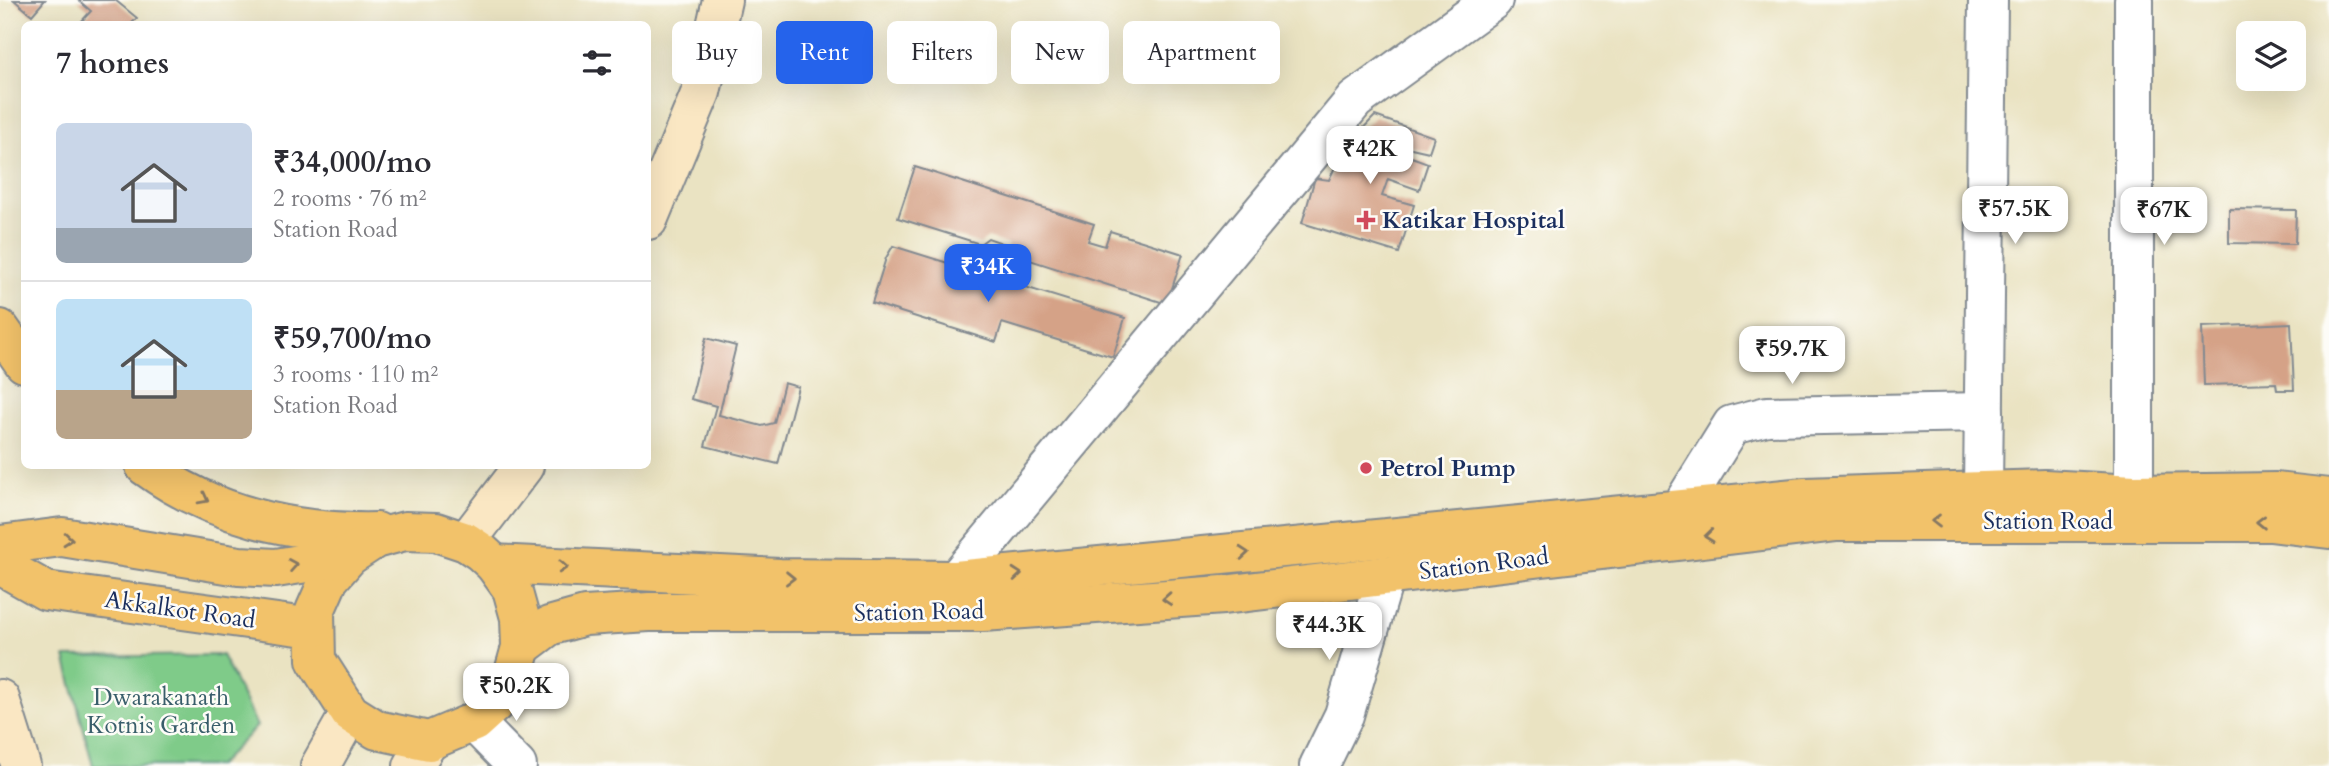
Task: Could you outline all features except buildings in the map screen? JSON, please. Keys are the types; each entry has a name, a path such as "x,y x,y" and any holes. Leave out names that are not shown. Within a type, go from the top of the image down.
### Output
{"main road":[{"path":"651,213 701,92 722,0"},
{"path":"0,329 21,359"},
{"path":"150,469 225,511 328,533 436,532 480,553 780,578 956,580 1805,497 2045,489 2134,494 2276,492 2329,498"},
{"path":"480,553 522,469"},
{"name":"Station Road","path":"521,648 549,626 585,616 649,611 983,612 1223,595 1837,522 2270,522 2329,528"},
{"path":"405,531 375,539 339,567 316,611 313,628 316,660 350,713 421,754 474,722 496,702 513,676 521,648 520,618 512,589 480,553"},
{"path":"0,545 62,537 239,566 339,567"},
{"name":"Akkalkot Road","path":"0,565 46,591 313,628"},
{"path":"0,699 21,766"},
{"path":"320,766 350,713"}],"street":[{"path":"934,612 956,580 1355,100 1493,0"},
{"path":"1983,492 1988,0"},
{"path":"2134,0 2134,494"},
{"path":"1679,510 1732,425 1767,416 1984,412"},
{"path":"1320,766 1344,715 1385,576"},
{"path":"474,722 517,766"}],"green space":[{"name":"Dwarakanath Kotnis Garden","path":"222,655 257,726 218,766 93,766 65,657"}],"place":[{"name":"Katikar Hospital","path":"1366,220"},
{"name":"Petrol Pump","path":"1366,468"}]}
